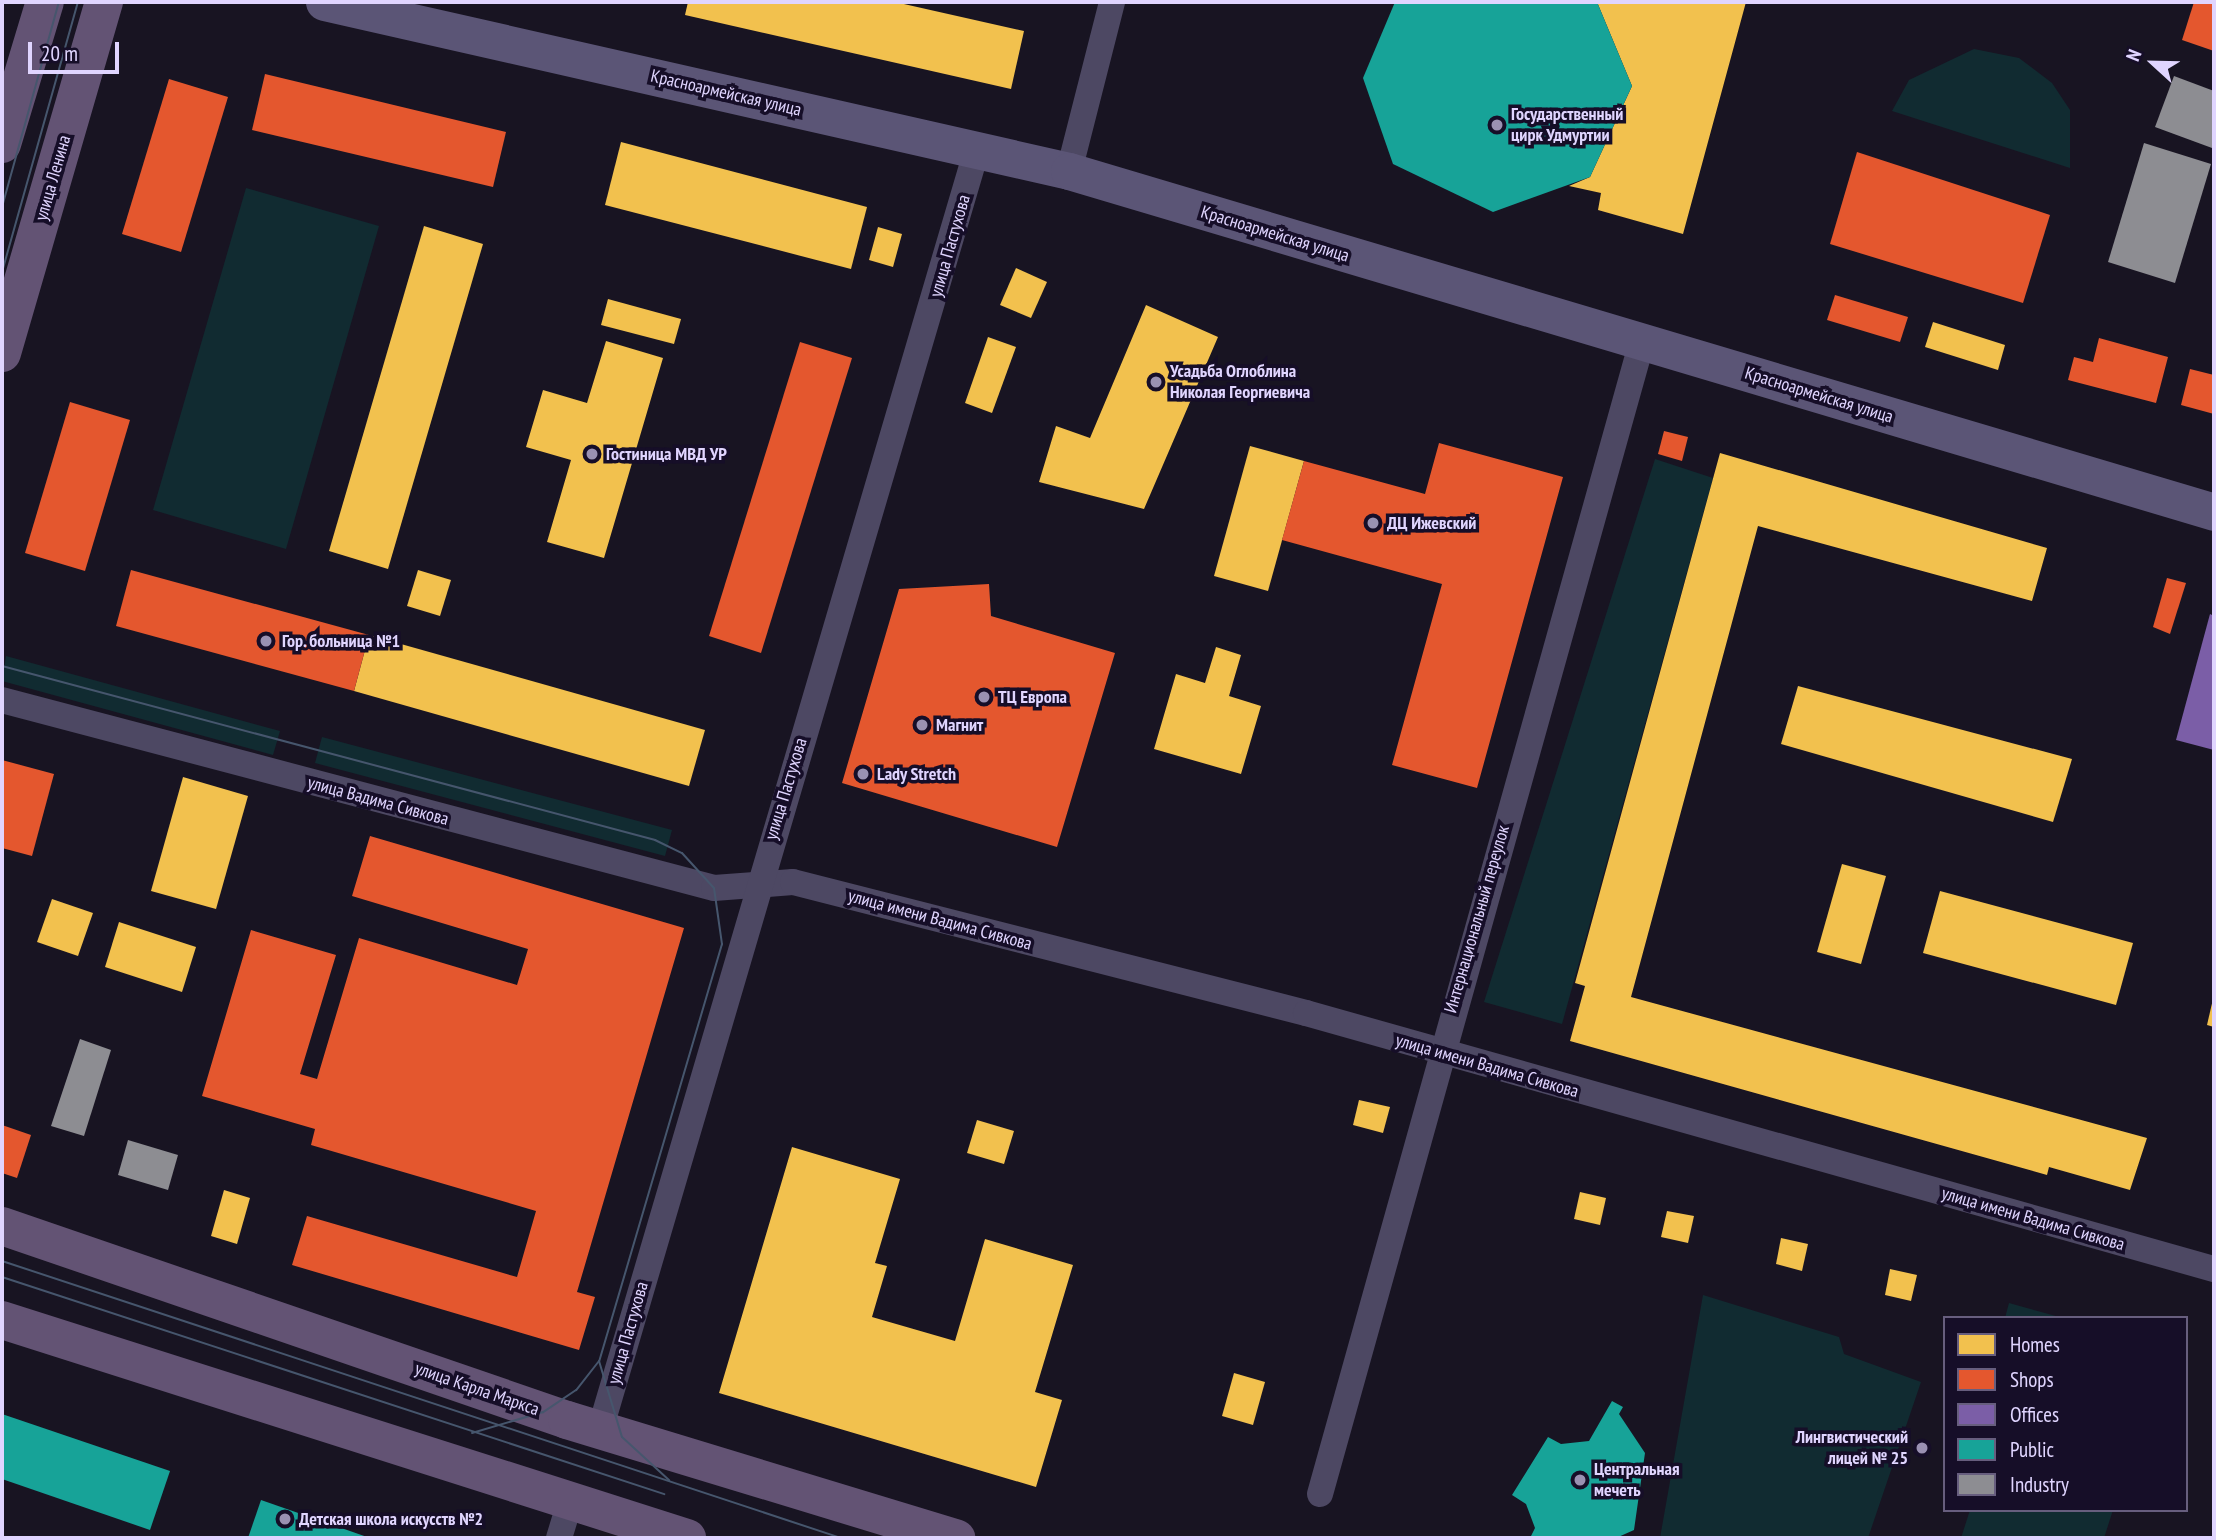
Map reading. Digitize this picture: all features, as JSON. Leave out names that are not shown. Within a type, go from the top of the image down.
[{"type":"main road","points":[[2,144],[45,2]]},
{"type":"main road","name":"улица Ленина","points":[[2,354],[104,2]]},
{"type":"main road","name":"улица Карла Маркса","points":[[2,1226],[600,1430],[956,1538]]},
{"type":"main road","points":[[2,1320],[570,1503],[687,1538]]},
{"type":"street","name":"Красноармейская улица","points":[[324,2],[1069,171],[1641,345],[2214,512]]},
{"type":"street","points":[[1069,171],[1112,2]]},
{"type":"street","name":"улица Пастухова","points":[[600,1430],[757,884],[977,149]]},
{"type":"street","name":"Интернациональный переулок","points":[[1320,1494],[1439,1054],[1641,345]]},
{"type":"street","name":"улица Вадима Сивкова","points":[[2,700],[714,888],[757,884]]},
{"type":"street","name":"улица имени Вадима Сивкова","points":[[757,884],[793,882],[1439,1054],[2214,1269]]},
{"type":"street","points":[[559,1538],[570,1503]]},
{"type":"green space","points":[[1974,49],[2019,58],[2052,83],[2070,110],[2070,168],[1892,111],[1909,80]]},
{"type":"green space","points":[[246,188],[379,226],[286,549],[153,510]]},
{"type":"green space","points":[[1655,459],[1713,478],[1562,1024],[1484,1002]]},
{"type":"green space","points":[[6,656],[280,731],[273,755],[2,681]]},
{"type":"green space","points":[[322,737],[672,830],[665,856],[315,763]]},
{"type":"green space","points":[[1703,1295],[1839,1337],[1844,1354],[1921,1382],[1868,1538],[1660,1538]]},
{"type":"green space","points":[[2009,1303],[2056,1316],[2006,1316]]},
{"type":"green space","points":[[1969,1512],[2112,1512],[2104,1538],[1961,1538]]},
{"type":"building: Homes","points":[[688,2],[895,2],[1024,31],[1011,89],[685,15]]},
{"type":"building: Homes","points":[[1597,2],[1746,2],[1683,234],[1598,210],[1601,193],[1569,186],[1590,177],[1632,86]]},
{"type":"building: Homes","points":[[621,142],[867,207],[851,269],[605,205]]},
{"type":"building: Homes","points":[[424,226],[483,244],[388,569],[329,551]]},
{"type":"building: Homes","points":[[878,227],[902,234],[893,267],[869,260]]},
{"type":"building: Homes","points":[[1016,268],[1047,282],[1031,318],[1000,305]]},
{"type":"building: Homes","points":[[608,299],[681,319],[674,344],[601,325]]},
{"type":"building: Homes","name":"Усадьба Оглоблина Николая Георгиевича","points":[[1146,305],[1218,337],[1144,509],[1039,482],[1056,426],[1090,438]]},
{"type":"building: Homes","points":[[1933,322],[2005,345],[1998,370],[1925,347]]},
{"type":"building: Homes","points":[[988,337],[1016,347],[992,413],[965,403]]},
{"type":"building: Homes","name":"Гостиница МВД УР","points":[[606,341],[663,358],[604,558],[547,542],[571,460],[526,447],[543,390],[587,403]]},
{"type":"building: Homes","points":[[1250,446],[1304,461],[1268,591],[1214,576]]},
{"type":"building: Homes","points":[[1720,453],[2047,548],[2032,601],[1758,526],[1631,997],[2147,1138],[2130,1190],[2049,1167],[2047,1175],[1570,1041],[1585,986],[1575,983]]},
{"type":"building: Homes","points":[[418,570],[451,580],[440,616],[407,606]]},
{"type":"building: Homes","points":[[369,635],[705,730],[689,786],[354,691]]},
{"type":"building: Homes","points":[[1216,647],[1241,655],[1229,696],[1261,706],[1241,774],[1154,749],[1176,674],[1205,683]]},
{"type":"building: Homes","points":[[1798,686],[2072,759],[2053,822],[1781,744]]},
{"type":"building: Homes","points":[[183,777],[248,796],[216,909],[151,891]]},
{"type":"building: Homes","points":[[1842,864],[1886,876],[1861,964],[1817,952]]},
{"type":"building: Homes","points":[[1940,891],[2133,943],[2116,1005],[1923,953]]},
{"type":"building: Homes","points":[[52,899],[93,913],[78,956],[37,942]]},
{"type":"building: Homes","points":[[119,922],[196,947],[182,992],[105,967]]},
{"type":"building: Homes","points":[[2214,999],[2214,1027],[2207,1025]]},
{"type":"building: Homes","points":[[1359,1100],[1390,1107],[1383,1133],[1353,1125]]},
{"type":"building: Homes","points":[[977,1120],[1014,1131],[1004,1164],[967,1153]]},
{"type":"building: Homes","points":[[792,1147],[900,1179],[875,1263],[887,1266],[872,1317],[955,1341],[985,1239],[1073,1265],[1035,1392],[1062,1400],[1036,1487],[719,1393]]},
{"type":"building: Homes","points":[[224,1190],[250,1198],[237,1244],[211,1236]]},
{"type":"building: Homes","points":[[1580,1192],[1606,1198],[1600,1225],[1574,1219]]},
{"type":"building: Homes","points":[[1667,1211],[1694,1216],[1688,1243],[1661,1237]]},
{"type":"building: Homes","points":[[1781,1238],[1808,1244],[1802,1271],[1776,1264]]},
{"type":"building: Homes","points":[[1890,1269],[1917,1275],[1911,1301],[1885,1295]]},
{"type":"building: Homes","points":[[1234,1373],[1265,1382],[1253,1425],[1222,1416]]},
{"type":"building: Shops","points":[[2194,2],[2214,2],[2214,51],[2182,40]]},
{"type":"building: Shops","points":[[265,74],[506,132],[493,187],[252,130]]},
{"type":"building: Shops","points":[[169,79],[228,97],[181,252],[122,234]]},
{"type":"building: Shops","points":[[1857,152],[2050,215],[2023,303],[1830,244]]},
{"type":"building: Shops","points":[[1835,295],[1908,317],[1900,342],[1827,320]]},
{"type":"building: Shops","points":[[2099,338],[2168,357],[2156,403],[2068,380],[2074,357],[2093,362]]},
{"type":"building: Shops","points":[[800,342],[852,358],[761,653],[709,636]]},
{"type":"building: Shops","points":[[2190,369],[2214,375],[2214,414],[2181,405]]},
{"type":"building: Shops","points":[[70,402],[130,420],[85,571],[25,553]]},
{"type":"building: Shops","points":[[1664,431],[1688,437],[1682,461],[1658,454]]},
{"type":"building: Shops","points":[[1439,443],[1563,477],[1477,788],[1392,765],[1442,584],[1282,540],[1304,461],[1425,494]]},
{"type":"building: Shops","points":[[131,570],[369,635],[354,691],[116,626]]},
{"type":"building: Shops","points":[[2167,578],[2186,583],[2170,634],[2153,627]]},
{"type":"building: Shops","name":"ТЦ Европа","points":[[989,584],[991,616],[1115,653],[1057,847],[842,783],[899,589]]},
{"type":"building: Shops","points":[[2,760],[54,774],[32,856],[2,848]]},
{"type":"building: Shops","points":[[370,836],[684,928],[577,1292],[595,1297],[579,1350],[292,1265],[307,1216],[517,1277],[536,1211],[311,1145],[315,1129],[202,1096],[251,930],[336,955],[300,1074],[317,1079],[359,938],[517,985],[528,949],[352,896]]},
{"type":"building: Shops","points":[[2,1125],[31,1135],[17,1178],[2,1173]]},
{"type":"building: Offices","points":[[2210,614],[2214,616],[2214,750],[2176,740]]},
{"type":"building: Public","name":"Государственный цирк Удмуртии","points":[[1395,2],[1597,2],[1632,86],[1590,177],[1493,212],[1393,164],[1363,78]]},
{"type":"building: Public","name":"Центральная мечеть","points":[[1612,1401],[1623,1407],[1619,1414],[1645,1453],[1634,1530],[1616,1538],[1530,1538],[1535,1528],[1526,1504],[1512,1495],[1548,1437],[1561,1444],[1589,1441]]},
{"type":"building: Public","points":[[2,1414],[170,1471],[150,1530],[2,1479]]},
{"type":"building: Public","name":"Детская школа искусств №2","points":[[261,1500],[370,1538],[248,1538]]},
{"type":"building: Industry","points":[[2174,76],[2214,91],[2212,148],[2155,127]]},
{"type":"building: Industry","points":[[2144,143],[2211,164],[2175,283],[2108,262]]},
{"type":"building: Industry","points":[[80,1039],[111,1050],[84,1136],[51,1126]]},
{"type":"building: Industry","points":[[128,1140],[178,1155],[168,1190],[118,1175]]},
{"type":"tram line","points":[[2,207],[59,2]]},
{"type":"tram line","points":[[2,272],[78,2]]},
{"type":"tram line","points":[[2,666],[655,840],[682,853],[714,888],[722,944],[599,1361],[576,1390],[543,1412],[472,1433]]},
{"type":"tram line","points":[[2,1261],[841,1538]]},
{"type":"tram line","points":[[2,1277],[664,1494]]},
{"type":"tram line","points":[[599,1361],[622,1437],[669,1480]]},
{"type":"place","name":"Государственный цирк Удмуртии","points":[[1497,125]]},
{"type":"place","name":"Усадьба Оглоблина Николая Георгиевича","points":[[1156,382]]},
{"type":"place","name":"Гостиница МВД УР","points":[[592,454]]},
{"type":"place","name":"ДЦ Ижевский","points":[[1373,523]]},
{"type":"place","name":"Гор. больница №1","points":[[266,641]]},
{"type":"place","name":"ТЦ Европа","points":[[984,697]]},
{"type":"place","name":"Магнит","points":[[922,725]]},
{"type":"place","name":"Lady Stretch","points":[[863,774]]},
{"type":"place","name":"Лингвистический лицей № 25","points":[[1922,1448]]},
{"type":"place","name":"Центральная мечеть","points":[[1580,1480]]},
{"type":"place","name":"Детская школа искусств №2","points":[[285,1519]]}]
